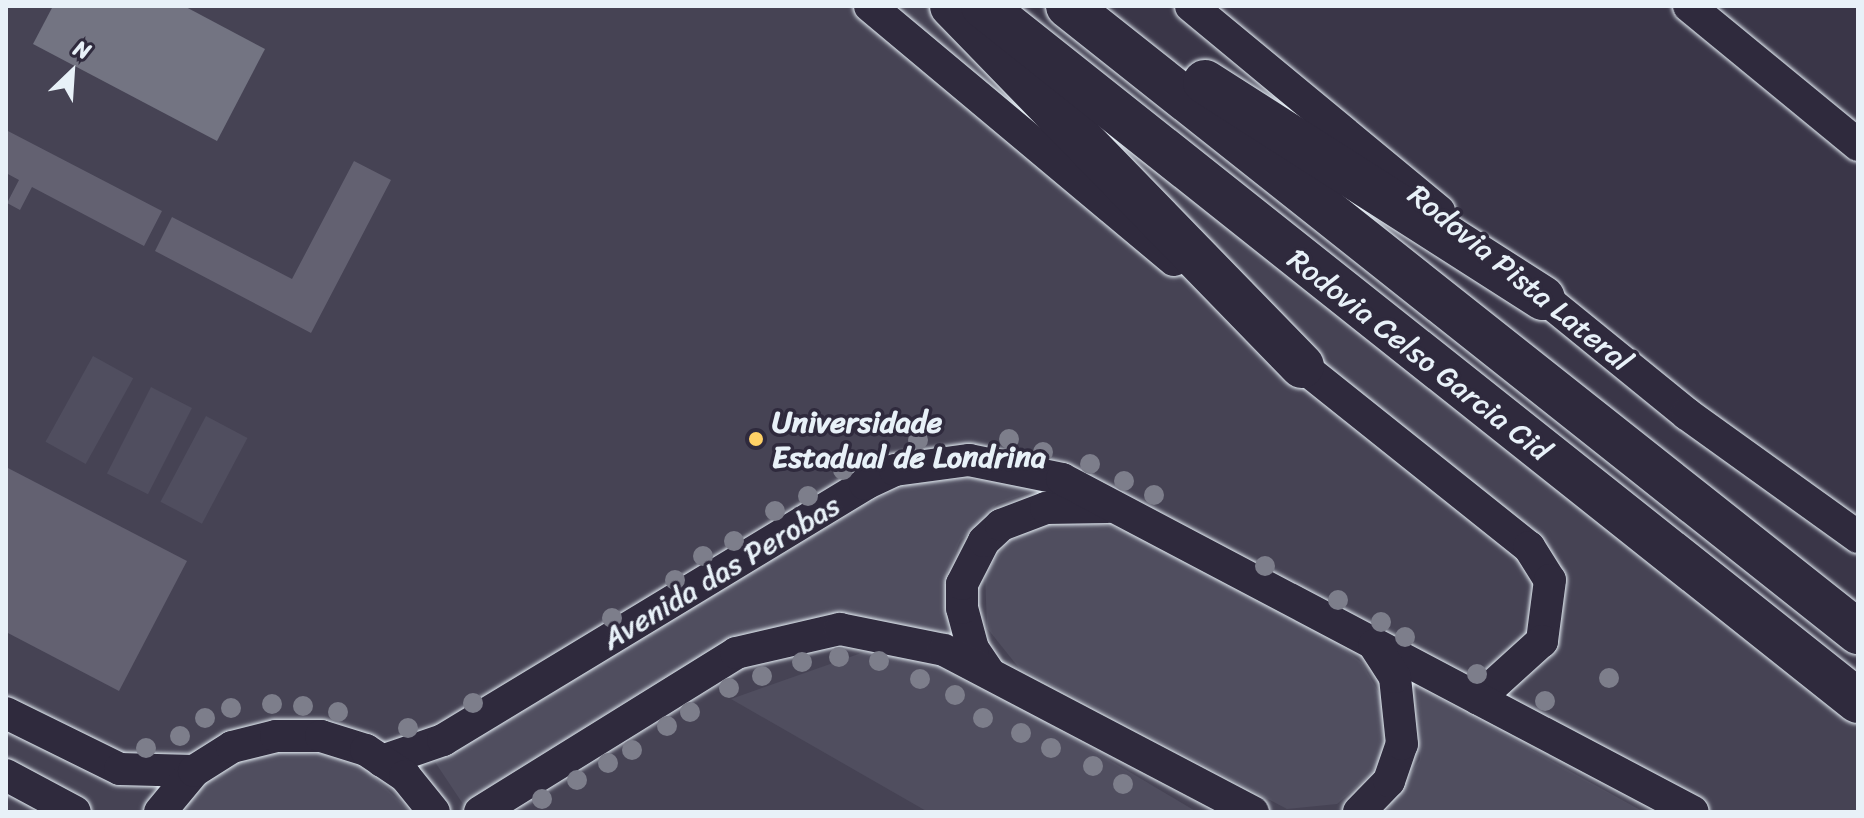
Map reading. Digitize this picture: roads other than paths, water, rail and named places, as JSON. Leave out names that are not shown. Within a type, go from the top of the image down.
[{"type":"highway","points":[[952,6],[1302,366]]},
{"type":"highway","name":"Rodovia Celso Garcia Cid","points":[[983,6],[1858,701]]},
{"type":"highway","name":"Rodovia Celso Garcia Cid","points":[[1068,6],[1858,632]]},
{"type":"highway","points":[[1085,6],[1543,298]]},
{"type":"street","points":[[870,6],[1302,366],[1529,547],[1550,580],[1542,641],[1478,699]]},
{"type":"street","name":"Rodovia Pista Lateral","points":[[1191,6],[1687,414],[1858,537]]},
{"type":"street","points":[[1689,6],[1858,145]]},
{"type":"street","name":"Avenida das Perobas","points":[[382,761],[443,740],[895,470],[1006,462],[1062,479],[1693,812]]},
{"type":"street","points":[[988,671],[973,649],[962,608],[962,584],[984,541],[1001,525],[1046,508],[1122,511]]},
{"type":"street","points":[[480,812],[759,644],[811,631],[871,631],[988,671],[1253,812]]},
{"type":"street","points":[[1359,812],[1389,781],[1402,744],[1395,677],[1374,645]]},
{"type":"street","points":[[6,713],[120,769],[194,771]]},
{"type":"street","points":[[160,812],[194,771],[232,747],[276,736],[321,736],[382,761],[434,812]]},
{"type":"street","points":[[6,775],[75,812]]},
{"type":"water","points":[[53,6],[184,6],[265,49],[217,141],[33,44]]},
{"type":"place","name":"Universidade Estadual de Londrina","points":[[756,439]]}]
